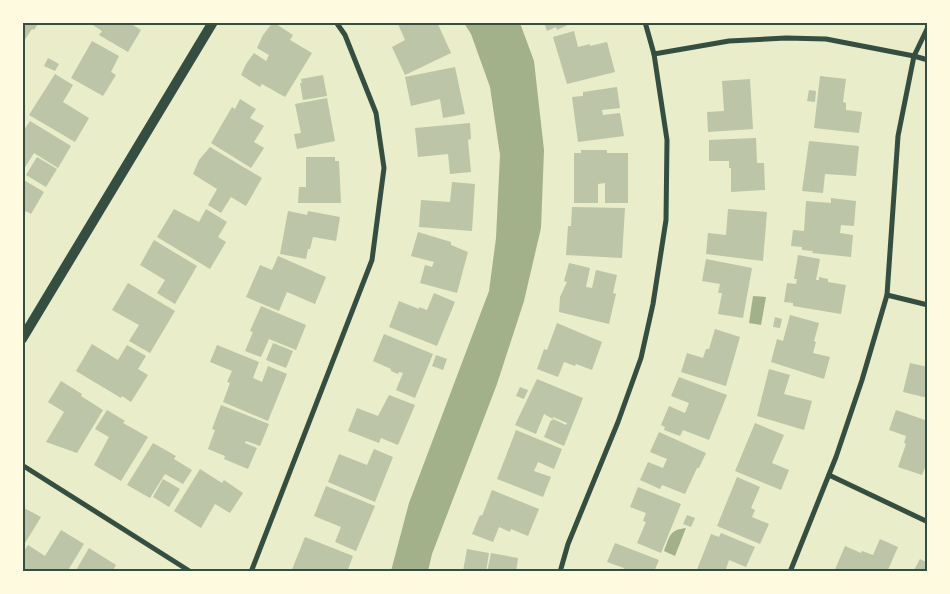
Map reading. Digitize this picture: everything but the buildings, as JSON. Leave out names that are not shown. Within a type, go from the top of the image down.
[{"type":"main road","points":[[22,339],[214,22]]},
{"type":"street","points":[[250,572],[372,260],[384,168],[376,112],[345,35],[336,22]]},
{"type":"street","points":[[560,572],[568,544],[618,422],[641,358],[653,304],[666,220],[667,140],[654,54],[645,22]]},
{"type":"street","points":[[790,572],[829,476],[862,380],[887,295],[898,136],[914,56],[928,27]]},
{"type":"street","points":[[654,54],[729,40],[786,38],[826,39],[928,60]]},
{"type":"street","points":[[887,295],[928,305]]},
{"type":"street","points":[[22,465],[191,572]]},
{"type":"street","points":[[829,476],[928,522]]},
{"type":"shaded area","points":[[464,23],[520,23],[534,61],[544,150],[541,228],[524,301],[497,384],[432,554],[428,571],[391,571],[409,503],[489,291],[496,238],[500,155],[490,87],[471,34]]},
{"type":"shaded area","points":[[753,296],[766,297],[761,325],[749,323]]},
{"type":"shaded area","points":[[686,528],[675,556],[664,551],[673,532]]}]
